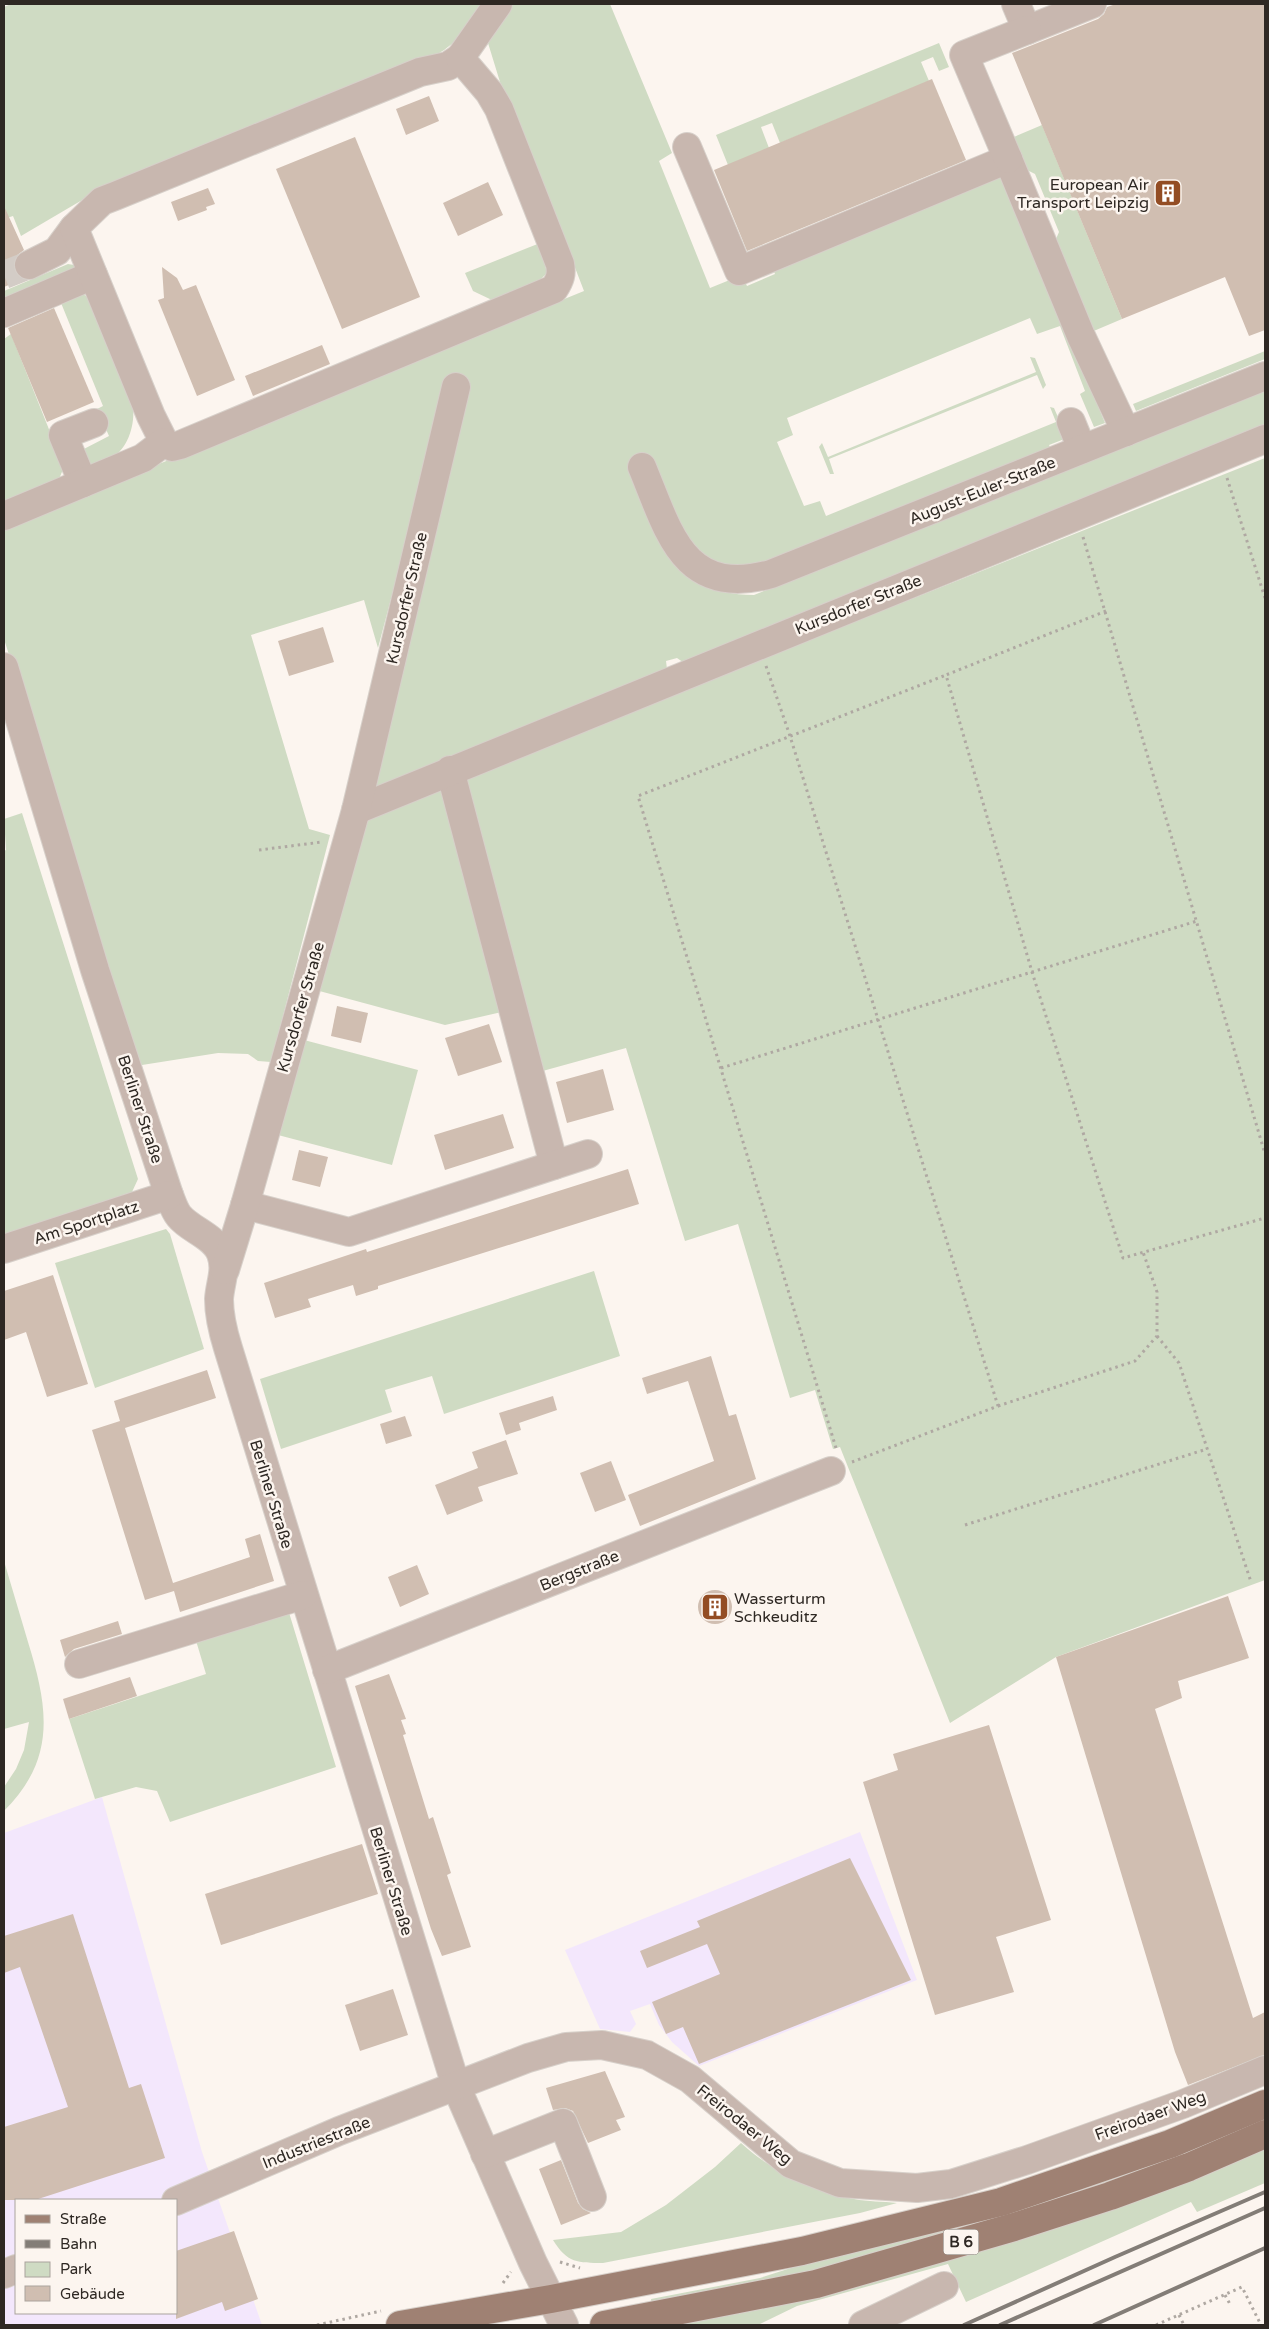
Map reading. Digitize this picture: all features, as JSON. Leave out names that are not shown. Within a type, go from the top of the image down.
[{"type":"main road","name":"B 6","points":[[400,2325],[550,2299],[802,2251],[1001,2202],[1170,2144],[1265,2104]]},
{"type":"main road","name":"B 6","points":[[604,2325],[816,2284],[996,2232],[1110,2196],[1189,2167],[1265,2134]]},
{"type":"street","points":[[26,256],[74,228],[92,209],[108,199],[420,72],[448,66],[460,58],[498,4]]},
{"type":"street","points":[[1016,4],[1027,30]]},
{"type":"street","points":[[1092,4],[964,55],[1081,336],[1126,432]]},
{"type":"street","points":[[74,228],[150,416],[164,442],[172,447],[545,293],[554,289],[559,281],[562,273],[560,264],[499,109],[489,92],[460,58]]},
{"type":"street","points":[[687,147],[739,271],[1008,159]]},
{"type":"street","points":[[4,313],[93,275]]},
{"type":"street","name":"August-Euler-Straße","points":[[642,467],[671,536],[681,554],[697,567],[712,575],[730,580],[749,580],[771,574],[1265,376]]},
{"type":"street","name":"Kursdorfer Straße","points":[[225,1270],[356,810],[456,387]]},
{"type":"street","points":[[1071,422],[1082,449]]},
{"type":"street","points":[[83,483],[63,435],[94,423]]},
{"type":"street","name":"Kursdorfer Straße","points":[[356,810],[450,770],[1265,439]]},
{"type":"street","points":[[4,516],[143,458],[164,442]]},
{"type":"street","name":"Berliner Straße","points":[[4,667],[95,970],[169,1195],[178,1215],[191,1228],[211,1240],[221,1252],[225,1270],[219,1298],[220,1321],[456,2086],[550,2299],[564,2325]]},
{"type":"street","points":[[450,770],[554,1165]]},
{"type":"street","points":[[245,1205],[350,1232],[588,1154]]},
{"type":"street","name":"Am Sportplatz","points":[[4,1249],[169,1195]]},
{"type":"street","name":"Bergstraße","points":[[327,1670],[831,1470]]},
{"type":"street","points":[[79,1664],[304,1596]]},
{"type":"street","name":"Freirodaer Weg","points":[[456,2086],[528,2058],[566,2047],[602,2045],[647,2055],[690,2079],[791,2164],[840,2183],[917,2188],[951,2184],[1026,2160],[1184,2104],[1265,2070]]},
{"type":"street","name":"Industriestraße","points":[[178,2200],[339,2131],[456,2086]]},
{"type":"street","points":[[485,2154],[563,2123],[592,2197]]},
{"type":"street","points":[[863,2325],[944,2286]]},
{"type":"path","points":[[1220,456],[1265,598]]},
{"type":"path","points":[[1076,515],[1106,611],[1265,1154]]},
{"type":"path","points":[[831,1470],[838,1452],[638,796],[1106,611]]},
{"type":"path","points":[[759,644],[790,736],[998,1406]]},
{"type":"path","points":[[946,675],[1032,972],[1123,1258],[1265,1218]]},
{"type":"path","points":[[259,850],[348,839]]},
{"type":"path","points":[[720,1068],[1197,921]]},
{"type":"path","points":[[831,1470],[998,1406],[1135,1361],[1156,1336],[1157,1292],[1143,1252]]},
{"type":"path","points":[[1156,1336],[1179,1363],[1251,1582]]},
{"type":"path","points":[[965,1525],[1207,1449]]},
{"type":"path","points":[[1156,2325],[1242,2287],[1261,2325]]},
{"type":"path","points":[[1225,2295],[1231,2306]]},
{"type":"path","points":[[1179,2315],[1184,2325]]},
{"type":"shaded area","points":[[102,1797],[202,2152],[262,2325],[4,2325],[4,1833]]},
{"type":"shaded area","points":[[860,1832],[917,1980],[699,2066],[672,2042],[659,2025],[650,2004],[630,2011],[636,2024],[630,2032],[600,2029],[565,1950]]},
{"type":"green space","points":[[11,4],[485,4],[457,39],[436,55],[106,186],[21,236],[13,216],[4,219],[4,7]]},
{"type":"green space","points":[[513,4],[610,4],[672,153],[659,161],[710,288],[742,275],[747,286],[775,274],[771,264],[989,174],[1006,179],[1105,423],[1094,427],[1080,394],[1085,391],[1060,326],[1037,334],[1030,318],[787,418],[793,435],[777,442],[804,506],[820,501],[826,516],[1056,422],[1050,407],[1054,408],[1067,438],[1049,445],[1051,449],[769,563],[724,568],[658,540],[676,564],[686,574],[698,581],[724,592],[754,595],[1265,391],[1265,430],[687,665],[677,658],[666,661],[668,677],[378,787],[365,784],[447,386],[378,648],[364,600],[251,635],[309,829],[330,835],[271,1062],[258,1061],[248,1054],[218,1053],[142,1065],[136,1055],[4,639],[4,527],[584,291],[514,109],[500,82],[488,43]]},
{"type":"green space","points":[[939,43],[949,67],[939,71],[933,57],[921,62],[929,81],[780,143],[772,123],[761,127],[769,148],[728,165],[716,135]]},
{"type":"green space","points":[[1042,125],[1122,319],[1089,333],[1053,246],[1059,232],[1035,174],[1021,167],[1009,139]]},
{"type":"green space","points":[[540,243],[547,273],[540,280],[494,301],[473,291],[465,273]]},
{"type":"green space","points":[[68,264],[74,265],[75,270],[4,301],[4,291]]},
{"type":"green space","points":[[79,291],[90,299],[133,407],[130,434],[119,453],[107,460],[87,467],[80,451],[109,436],[97,409],[103,406],[59,298]]},
{"type":"green space","points":[[11,334],[64,467],[59,479],[4,504],[4,339]]},
{"type":"green space","points":[[1265,351],[1265,359],[1136,411],[1133,404]]},
{"type":"green space","points":[[1030,357],[1035,358],[1046,385],[1043,389],[1037,375],[829,459],[834,474],[830,474],[819,447],[822,443],[828,457],[1036,372]]},
{"type":"green space","points":[[1265,458],[1265,1580],[1056,1657],[950,1723],[840,1447],[833,1449],[815,1390],[790,1398],[738,1224],[685,1241],[626,1048],[539,1072],[462,778]]},
{"type":"green space","points":[[438,787],[446,791],[506,1011],[445,1025],[312,989],[358,823]]},
{"type":"green space","points":[[22,813],[138,1179],[132,1192],[4,1235],[4,851],[6,850],[4,819]]},
{"type":"green space","points":[[304,1040],[418,1070],[392,1165],[278,1135]]},
{"type":"green space","points":[[166,1229],[170,1234],[204,1349],[95,1388],[55,1263]]},
{"type":"green space","points":[[594,1271],[620,1356],[444,1414],[432,1376],[385,1390],[392,1412],[281,1449],[260,1379]]},
{"type":"green space","points":[[4,1561],[35,1666],[43,1710],[43,1731],[40,1751],[33,1771],[21,1791],[4,1811],[4,1787],[16,1769],[24,1750],[29,1722],[4,1729]]},
{"type":"green space","points":[[287,1606],[336,1767],[170,1822],[157,1791],[136,1787],[95,1799],[69,1719],[206,1674],[194,1634]]},
{"type":"green space","points":[[1265,2116],[1265,2123],[1188,2155],[1002,2219],[787,2278],[652,2306],[651,2299],[760,2278]]},
{"type":"green space","points":[[741,2143],[779,2171],[824,2191],[865,2201],[897,2203],[860,2213],[603,2263],[587,2263],[574,2260],[563,2253],[553,2240],[621,2232],[666,2205],[715,2167]]},
{"type":"green space","points":[[1265,2147],[1265,2183],[1197,2212],[1191,2202],[966,2302],[948,2264],[797,2306],[758,2325],[660,2325]]},
{"type":"building","name":"European Air Transport Leipzig","points":[[1116,4],[1265,4],[1265,330],[1249,336],[1225,277],[1122,319],[1012,53],[1098,19],[1104,14],[1107,7]]},
{"type":"building","points":[[932,79],[966,160],[747,251],[714,170]]},
{"type":"building","points":[[429,96],[439,121],[406,135],[396,109]]},
{"type":"building","points":[[355,137],[420,297],[342,329],[276,169]]},
{"type":"building","points":[[488,182],[503,215],[458,236],[443,203]]},
{"type":"building","points":[[208,188],[215,204],[206,207],[207,210],[178,221],[171,202]]},
{"type":"building","points":[[4,206],[24,250],[16,256],[13,265],[15,272],[23,279],[4,287]]},
{"type":"building","points":[[162,267],[177,278],[183,290],[196,285],[235,380],[197,396],[158,300],[164,298]]},
{"type":"building","points":[[54,308],[94,402],[47,422],[8,328]]},
{"type":"building","points":[[322,345],[330,364],[253,396],[245,376]]},
{"type":"building","points":[[323,627],[334,662],[289,676],[278,641]]},
{"type":"building","points":[[337,1006],[368,1013],[361,1043],[331,1036]]},
{"type":"building","points":[[489,1024],[502,1062],[458,1076],[445,1038]]},
{"type":"building","points":[[603,1069],[614,1110],[567,1123],[556,1082]]},
{"type":"building","points":[[503,1114],[514,1148],[445,1170],[434,1135]]},
{"type":"building","points":[[299,1150],[328,1157],[320,1187],[292,1180]]},
{"type":"building","points":[[628,1169],[639,1204],[378,1286],[378,1289],[356,1296],[353,1285],[308,1299],[311,1307],[275,1318],[264,1283],[366,1249],[367,1252]]},
{"type":"building","points":[[53,1275],[88,1384],[47,1397],[26,1332],[4,1340],[4,1291]]},
{"type":"building","points":[[711,1356],[729,1416],[736,1414],[756,1479],[640,1526],[628,1495],[714,1461],[688,1381],[647,1394],[642,1378]]},
{"type":"building","points":[[207,1370],[216,1398],[125,1428],[173,1583],[250,1557],[245,1539],[260,1534],[274,1581],[180,1612],[174,1591],[145,1600],[92,1430],[120,1421],[114,1401]]},
{"type":"building","points":[[553,1396],[557,1410],[519,1423],[521,1430],[506,1435],[499,1413]]},
{"type":"building","points":[[405,1416],[412,1436],[386,1444],[380,1424]]},
{"type":"building","points":[[506,1440],[518,1474],[478,1487],[483,1501],[447,1515],[435,1485],[478,1468],[472,1452]]},
{"type":"building","points":[[611,1461],[626,1500],[595,1512],[580,1473]]},
{"type":"building","points":[[417,1565],[429,1594],[400,1607],[388,1577]]},
{"type":"building","name":"Wasserturm Schkeuditz","points":[[715,1590],[727,1595],[732,1607],[727,1619],[715,1624],[703,1619],[698,1607],[703,1595]]},
{"type":"building","points":[[1228,1596],[1249,1658],[1178,1681],[1182,1698],[1155,1709],[1253,2018],[1265,2012],[1265,2055],[1188,2085],[1175,2052],[1056,1657]]},
{"type":"building","points":[[118,1621],[122,1634],[74,1649],[65,1657],[60,1640]]},
{"type":"building","points":[[389,1674],[406,1719],[401,1720],[406,1734],[403,1735],[429,1819],[433,1817],[451,1873],[447,1875],[471,1947],[442,1956],[431,1929],[355,1686]]},
{"type":"building","points":[[130,1677],[137,1696],[69,1719],[63,1699]]},
{"type":"building","points":[[989,1725],[1051,1920],[996,1937],[1014,1992],[935,2015],[863,1782],[898,1770],[893,1754]]},
{"type":"building","points":[[362,1844],[378,1894],[221,1945],[205,1894]]},
{"type":"building","points":[[850,1858],[911,1980],[699,2064],[683,2027],[666,2034],[652,2002],[720,1974],[707,1944],[647,1968],[640,1951],[700,1927],[697,1921]]},
{"type":"building","points":[[73,1914],[129,2088],[141,2084],[165,2158],[38,2199],[4,2200],[4,2127],[68,2107],[20,1967],[4,1973],[4,1936]]},
{"type":"building","points":[[393,1989],[408,2035],[360,2051],[345,2005]]},
{"type":"building","points":[[605,2071],[625,2117],[616,2120],[621,2130],[588,2143],[573,2111],[565,2108],[553,2110],[546,2088]]},
{"type":"building","points":[[561,2160],[578,2203],[583,2209],[591,2213],[561,2225],[539,2169]]},
{"type":"building","points":[[234,2231],[258,2299],[225,2311],[222,2302],[176,2319],[176,2314],[178,2314],[178,2250]]},
{"type":"tunnel","points":[[4,275],[29,265]]},
{"type":"railway","points":[[964,2325],[1265,2192]]},
{"type":"railway","points":[[1000,2325],[1265,2208]]},
{"type":"railway","points":[[1094,2325],[1265,2248]]},
{"type":"place","name":"European Air Transport Leipzig","points":[[1168,193]]},
{"type":"place","name":"Wasserturm Schkeuditz","points":[[715,1607]]}]
